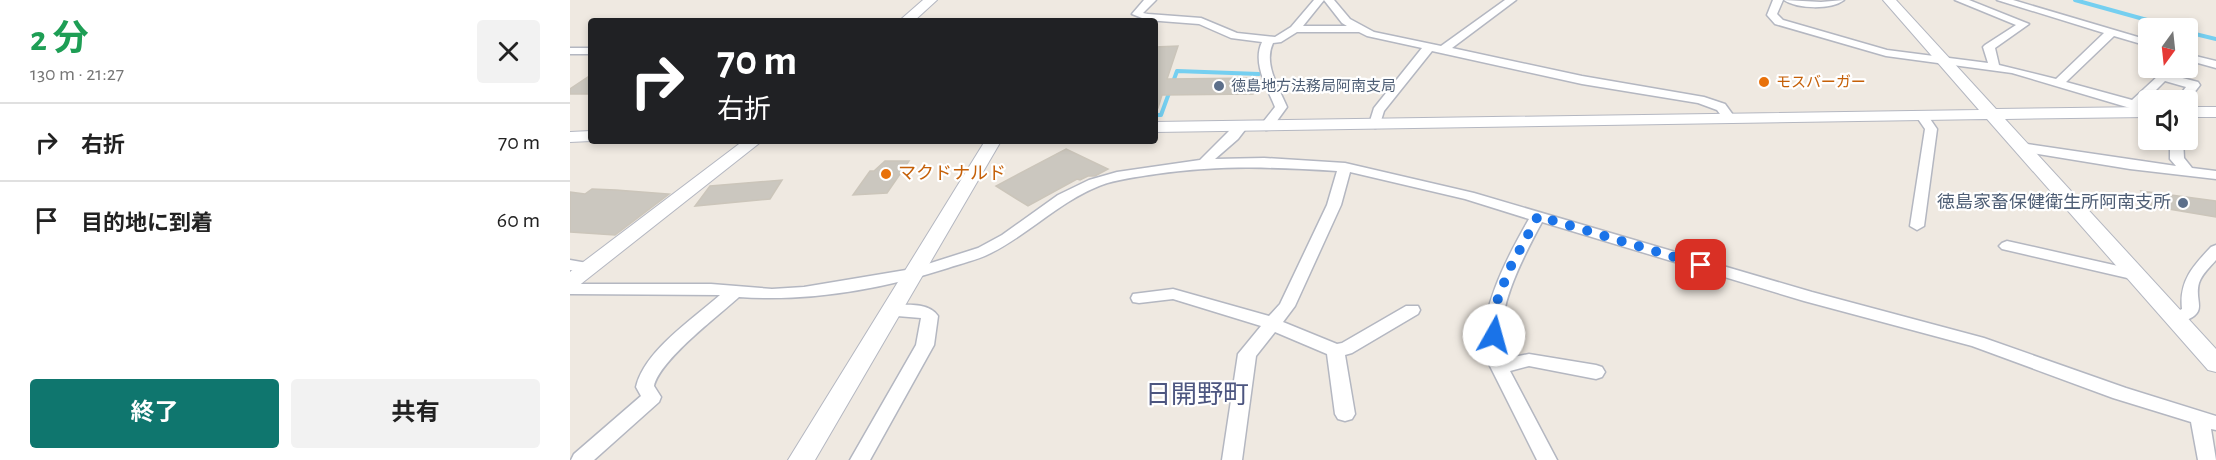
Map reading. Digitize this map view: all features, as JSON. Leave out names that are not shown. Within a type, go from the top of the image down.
[{"type":"street","points":[[910,18],[931,0]]},
{"type":"street","points":[[1151,0],[1143,5],[1137,14],[1147,17],[1202,21],[1226,33],[1268,41],[1277,40],[1295,29],[1319,0]]},
{"type":"street","points":[[1329,0],[1346,21],[1359,29]]},
{"type":"street","points":[[1441,51],[1511,0]]},
{"type":"street","points":[[1778,0],[1772,15],[1779,22],[1886,52],[1994,66],[2058,83],[2138,109]]},
{"type":"street","points":[[1789,0],[1821,5],[1839,0]]},
{"type":"street","points":[[1889,0],[2216,364]]},
{"type":"street","points":[[1960,0],[2024,24],[1989,46],[1994,66]]},
{"type":"street","points":[[2002,0],[2138,40]]},
{"type":"street","points":[[1295,29],[1359,29],[1441,51],[1582,80],[1700,100],[1721,107],[1730,119]]},
{"type":"street","points":[[2058,83],[2111,33]]},
{"type":"street","points":[[1266,126],[1281,107],[1264,63],[1264,47],[1268,41]]},
{"type":"street","points":[[1375,124],[1378,111],[1428,48]]},
{"type":"street","points":[[570,51],[588,51]]},
{"type":"street","points":[[2198,60],[2216,65]]},
{"type":"street","points":[[2155,90],[2163,77],[2194,85],[2190,90]]},
{"type":"street","points":[[1158,127],[1922,116],[2138,110]]},
{"type":"street","points":[[2198,110],[2216,111]]},
{"type":"street","points":[[1917,226],[1930,129],[1922,116]]},
{"type":"street","points":[[1204,163],[1209,156],[1236,135],[1242,126]]},
{"type":"street","points":[[570,136],[588,136]]},
{"type":"street","points":[[570,282],[579,267],[750,144]]},
{"type":"street","points":[[801,460],[991,144]]},
{"type":"street","points":[[2020,147],[2130,165],[2216,175]]},
{"type":"street","points":[[2177,150],[2177,159],[2187,171]]},
{"type":"street","points":[[570,289],[736,290],[772,294],[804,292],[890,279],[983,251],[1007,238],[1063,198],[1094,183],[1117,176],[1204,163],[1264,162],[1345,167],[1469,196],[1810,297],[1869,311],[1994,347],[2208,422],[2208,460]]},
{"type":"street","points":[[1232,460],[1247,354],[1290,299],[1334,205],[1345,167]]},
{"type":"street","points":[[1538,216],[1511,266],[1498,297],[1492,349],[1493,357],[1547,460]]},
{"type":"street","points":[[2007,246],[2136,275]]},
{"type":"street","points":[[2175,319],[2191,312],[2187,291],[2195,273],[2216,250]]},
{"type":"street","points":[[581,460],[652,397],[645,387],[648,374],[665,354],[736,290]]},
{"type":"street","points":[[1139,298],[1173,294],[1271,323],[1335,350],[1346,349],[1412,310]]},
{"type":"street","points":[[860,460],[909,377],[925,345],[930,316],[924,312],[911,310],[891,311]]},
{"type":"street","points":[[1335,350],[1345,414]]},
{"type":"street","points":[[1499,367],[1529,360],[1596,372]]},
{"type":"building","points":[[1178,46],[1167,79],[1256,78],[1253,94],[1162,95],[1158,108],[1158,47]]},
{"type":"building","points":[[588,77],[588,94],[570,94],[570,89]]},
{"type":"building","points":[[1066,149],[1108,169],[1095,176],[1077,179],[1028,206],[996,186]]},
{"type":"building","points":[[885,161],[909,161],[887,193],[853,195],[870,171],[874,171]]},
{"type":"building","points":[[782,180],[770,199],[695,206],[710,186]]},
{"type":"building","points":[[592,189],[669,194],[615,235],[570,232],[570,192],[585,194]]},
{"type":"building","name":"徳島家畜保健衛生所阿南支所","points":[[2141,191],[2216,201],[2216,217],[2151,206]]},
{"type":"waterway","points":[[2075,0],[2140,18]]},
{"type":"waterway","points":[[2198,35],[2216,39]]},
{"type":"waterway","points":[[1158,115],[1161,115],[1177,71],[1259,74]]},
{"type":"place","name":"モスバーガー","points":[[1764,82]]},
{"type":"place","name":"徳島地方法務局阿南支局","points":[[1219,86]]},
{"type":"place","name":"マクドナルド","points":[[886,174]]},
{"type":"place","name":"徳島家畜保健衛生所阿南支所","points":[[2183,203]]},
{"type":"district","name":"日開野町","points":[[1197,395]]},
{"type":"route","points":[[1494,335],[1498,297],[1511,266],[1538,216],[1701,265]]}]
